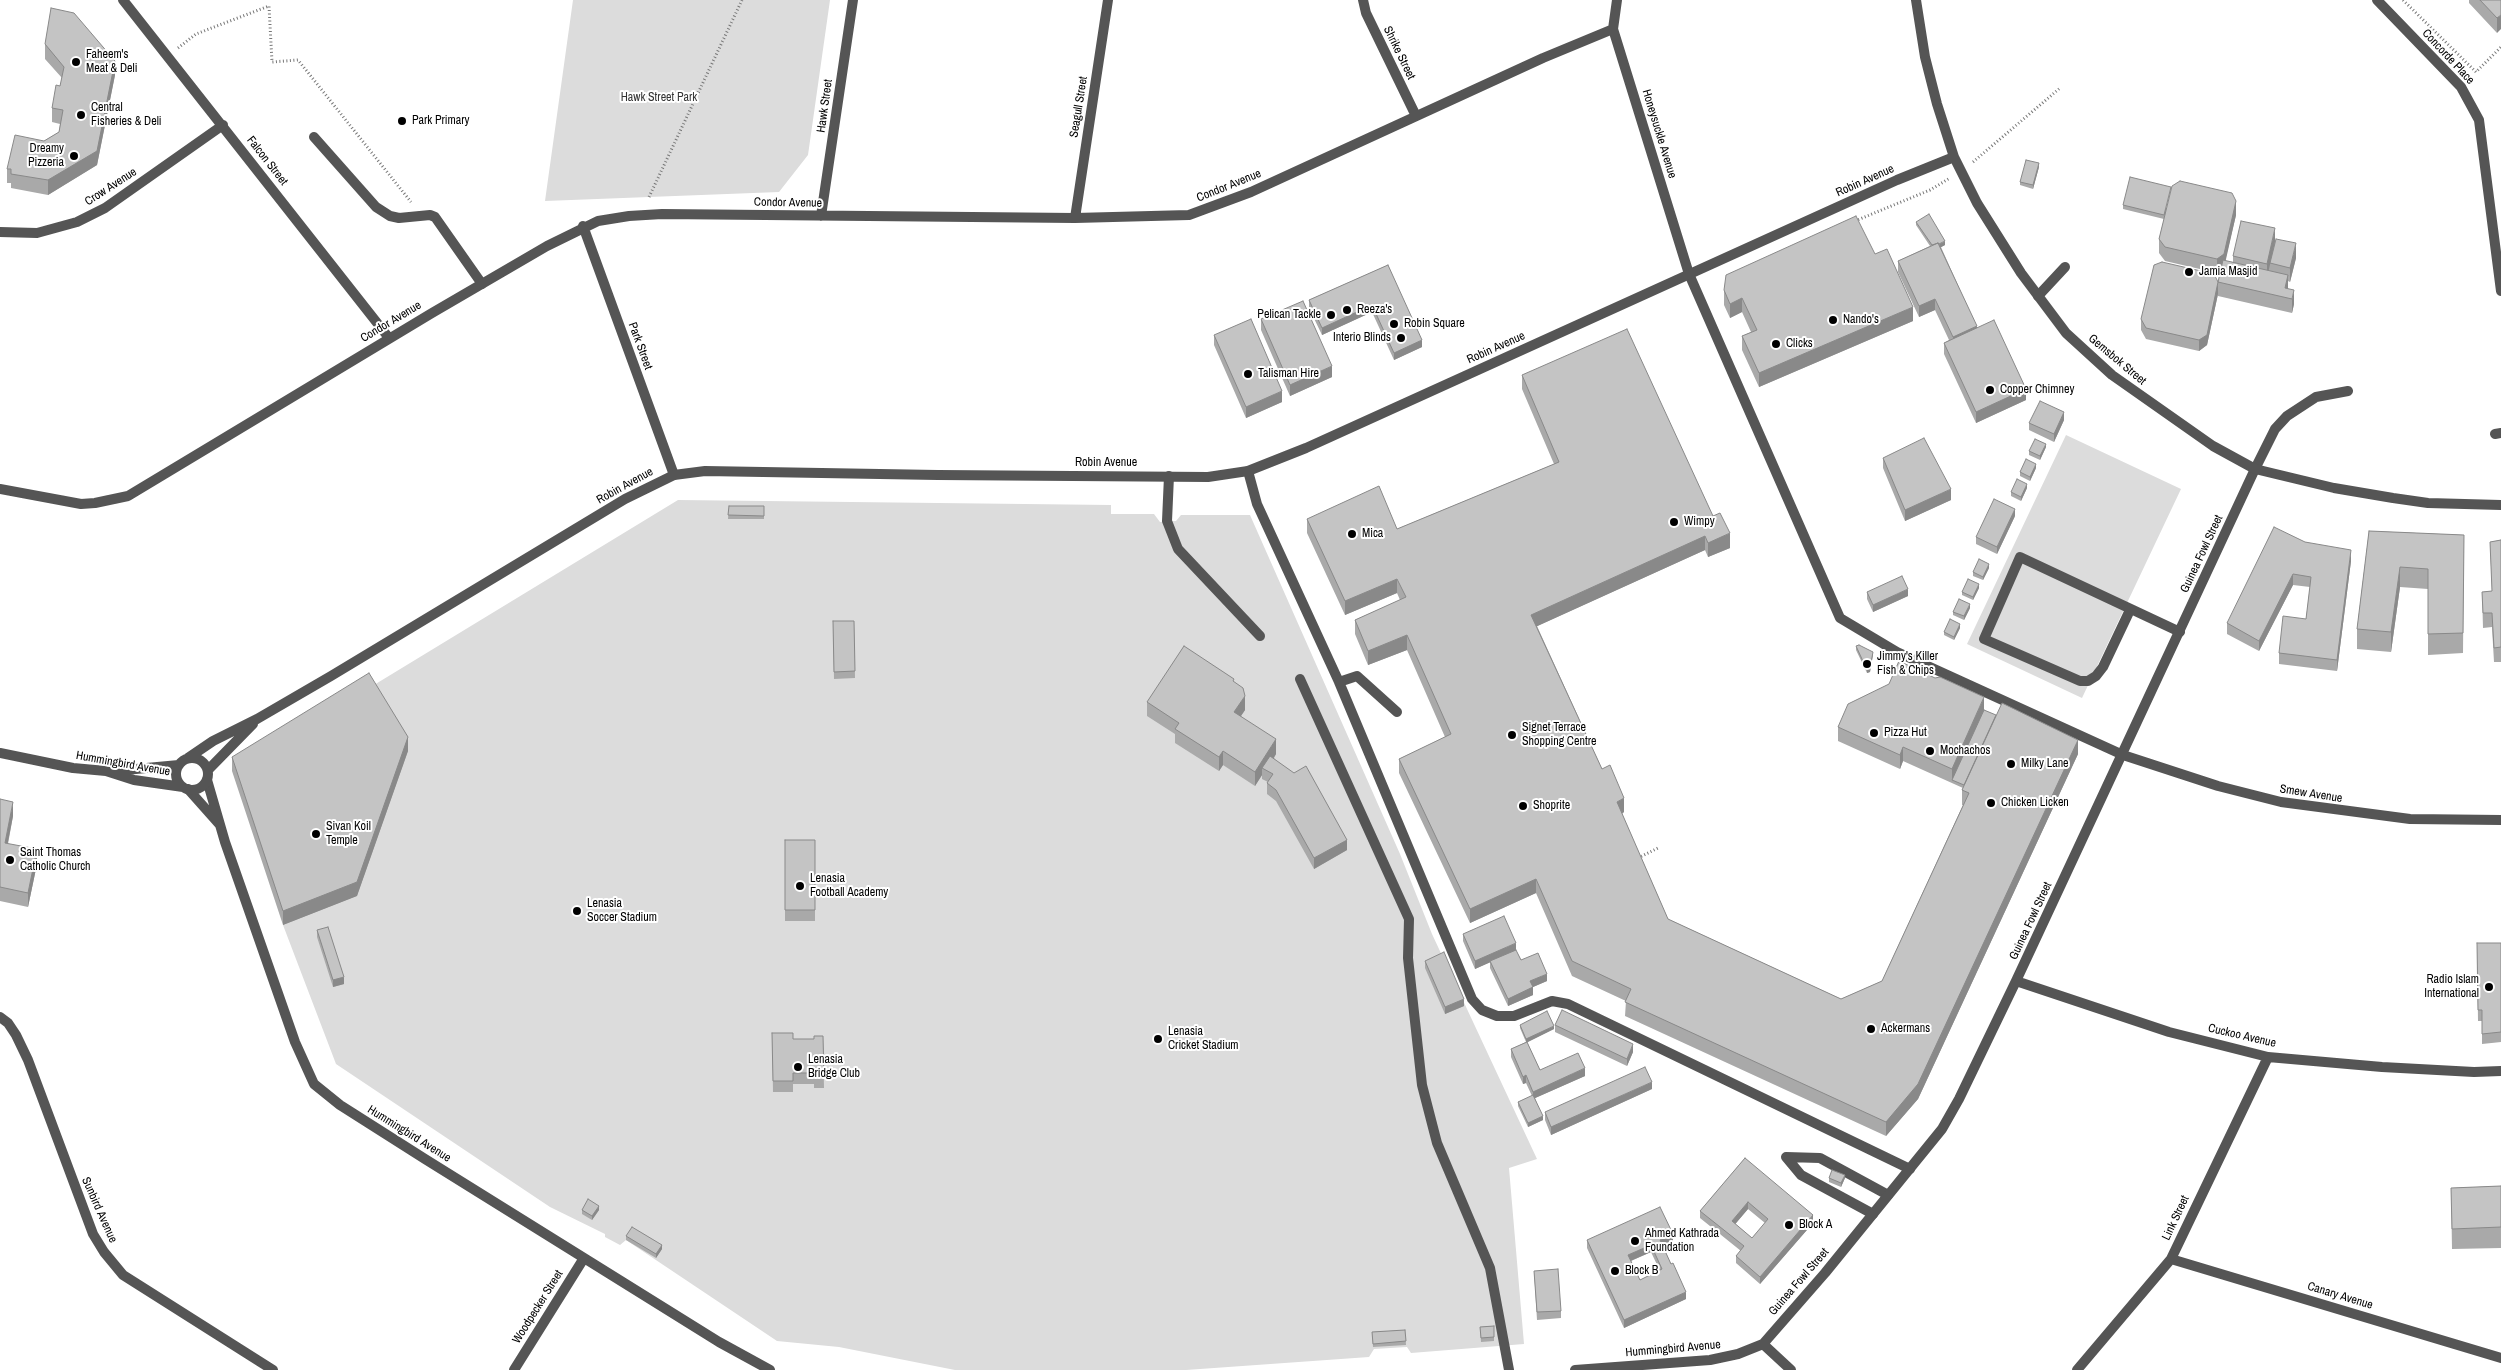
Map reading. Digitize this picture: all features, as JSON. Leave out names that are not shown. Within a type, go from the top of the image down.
[{"type":"street","name":"Falcon Street","points":[[123,0],[389,338]]},
{"type":"street","name":"Hawk Street","points":[[821,216],[853,0]]},
{"type":"street","name":"Seagull Street","points":[[1075,218],[1108,0]]},
{"type":"street","name":"Shrike Street","points":[[1363,0],[1366,13],[1416,116]]},
{"type":"street","name":"Honeysuckle Avenue","points":[[1617,0],[1613,30],[1689,274],[1840,618],[1897,652],[2123,755]]},
{"type":"street","name":"Gemsbok Street","points":[[1916,0],[1925,56],[1954,157],[1961,172],[2001,242],[2038,296],[2066,333],[2112,375],[2206,442],[2255,468],[2334,488],[2393,498],[2428,503],[2501,505]]},
{"type":"street","name":"Concorde Place","points":[[2377,0],[2461,87],[2479,120],[2501,291]]},
{"type":"street","name":"Condor Avenue","points":[[0,489],[81,504],[128,496],[389,338],[583,226],[612,218],[662,214],[1075,218],[1189,216],[1251,192],[1543,58],[1613,30]]},
{"type":"street","name":"Crow Avenue","points":[[0,232],[37,233],[77,222],[105,208],[223,125]]},
{"type":"street","points":[[314,136],[376,207],[390,216],[399,218],[430,215],[435,217],[482,284]]},
{"type":"street","name":"Robin Avenue","points":[[188,758],[230,731],[257,720],[625,499],[674,475],[705,471],[1224,476],[1248,471],[1315,444],[1689,274],[1954,157]]},
{"type":"street","name":"Park Street","points":[[583,226],[674,475]]},
{"type":"street","points":[[2038,296],[2065,267]]},
{"type":"street","name":"Guinea Fowl Street","points":[[1763,1344],[1910,1169],[1942,1128],[1959,1099],[2123,755],[2255,468],[2276,429],[2286,416],[2316,397],[2348,391]]},
{"type":"street","points":[[1248,471],[1256,504],[1339,682],[1472,998],[1482,1010],[1497,1016],[1514,1016],[1552,1001],[1568,1004],[1910,1169]]},
{"type":"street","points":[[1169,476],[1167,521],[1178,549],[1260,636]]},
{"type":"street","points":[[2130,610],[2103,667],[2096,676],[2088,681],[2080,681],[1984,639],[2020,557],[2180,632]]},
{"type":"street","points":[[1339,682],[1357,676],[1397,712]]},
{"type":"street","points":[[1300,680],[1409,919],[1408,958],[1422,1085],[1437,1143],[1490,1268],[1509,1370]]},
{"type":"street","name":"Robin Avenue","points":[[207,775],[257,720]]},
{"type":"street","name":"Hummingbird Avenue","points":[[0,753],[73,768],[106,771],[134,780],[185,788],[222,828],[295,1042],[314,1084],[348,1110],[719,1342],[770,1370]]},
{"type":"street","name":"Smew Avenue","points":[[2123,755],[2218,786],[2281,802],[2345,812],[2410,819],[2501,820]]},
{"type":"street","points":[[207,775],[201,787],[185,788],[176,774],[179,766],[188,758],[198,759],[207,775],[222,828]]},
{"type":"street","points":[[106,771],[179,766]]},
{"type":"street","name":"Cuckoo Avenue","points":[[2016,981],[2169,1032],[2268,1057],[2382,1067],[2474,1072],[2501,1071]]},
{"type":"street","name":"Sunbird Avenue","points":[[0,1017],[8,1023],[16,1035],[28,1060],[93,1234],[104,1252],[123,1275],[273,1370]]},
{"type":"street","name":"Link Street","points":[[2077,1370],[2171,1259],[2268,1057]]},
{"type":"street","points":[[1873,1214],[1801,1175],[1786,1157],[1820,1158],[1888,1195]]},
{"type":"street","name":"Woodpecker Street","points":[[514,1370],[584,1258]]},
{"type":"street","name":"Canary Avenue","points":[[2171,1259],[2501,1358]]},
{"type":"street","points":[[1763,1344],[1791,1370]]},
{"type":"street","name":"Hummingbird Avenue","points":[[1575,1370],[1710,1360],[1738,1354],[1763,1344]]},
{"type":"path","points":[[649,197],[742,0]]},
{"type":"path","points":[[2403,0],[2476,72],[2501,48]]},
{"type":"path","points":[[167,56],[196,34],[269,6],[272,62],[298,60],[414,205]]},
{"type":"path","points":[[1853,222],[1930,190],[1961,172],[2060,88]]},
{"type":"path","points":[[1633,860],[1658,848]]},
{"type":"green space","name":"Hawk Street Park","points":[[573,0],[830,0],[808,155],[779,192],[545,201]]},
{"type":"green space","points":[[2066,435],[2181,489],[2082,698],[1967,644]]},
{"type":"green space","name":"Lenasia Cricket Stadium","points":[[678,500],[1111,505],[1111,514],[1154,514],[1160,522],[1176,521],[1181,515],[1250,515],[1400,854],[1432,934],[1537,1159],[1509,1168],[1524,1344],[1411,1353],[1407,1347],[1374,1349],[1369,1357],[1186,1370],[955,1370],[839,1347],[777,1341],[626,1240],[620,1245],[605,1237],[605,1234],[550,1207],[336,1064],[283,925],[357,896],[408,751],[369,688]]},
{"type":"building","points":[[2480,0],[2501,0],[2501,15],[2497,18]]},
{"type":"building","points":[[51,8],[74,13],[115,61],[97,151],[48,180],[11,174],[11,169],[7,169],[15,135],[44,141],[59,132],[63,110],[52,108],[56,85],[60,86],[64,67],[45,44]]},
{"type":"building","points":[[2026,160],[2039,163],[2033,185],[2020,182]]},
{"type":"building","points":[[2130,177],[2171,187],[2164,215],[2123,205]]},
{"type":"building","points":[[2180,181],[2232,193],[2236,201],[2224,254],[2217,259],[2165,247],[2159,239],[2172,186]]},
{"type":"building","points":[[1929,214],[1945,241],[1939,244],[1932,245],[1916,222]]},
{"type":"building","points":[[1856,216],[1875,254],[1887,249],[1913,307],[1759,373],[1742,336],[1757,330],[1742,298],[1730,304],[1724,290],[1726,275]]},
{"type":"building","points":[[2241,221],[2275,228],[2267,264],[2233,256]]},
{"type":"building","points":[[2276,239],[2296,243],[2290,268],[2270,263]]},
{"type":"building","points":[[1938,243],[1977,326],[1953,337],[1935,299],[1919,306],[1898,261]]},
{"type":"building","points":[[2223,260],[2288,275],[2285,288],[2294,290],[2292,299],[2218,282]]},
{"type":"building","points":[[2162,262],[2214,274],[2218,282],[2207,335],[2199,340],[2146,328],[2141,319],[2154,265]]},
{"type":"building","name":"Robin Square","points":[[1388,265],[1422,340],[1394,353],[1372,305],[1322,328],[1309,300]]},
{"type":"building","points":[[1303,301],[1332,366],[1290,385],[1261,319]]},
{"type":"building","name":"Talisman Hire","points":[[1251,319],[1282,391],[1246,407],[1214,335]]},
{"type":"building","points":[[1994,320],[2026,389],[1976,412],[1944,343]]},
{"type":"building","name":"Signet Terrace Shopping Centre","points":[[1627,329],[1713,516],[1720,513],[1730,533],[1708,543],[1705,536],[1531,615],[1602,769],[1610,765],[1624,798],[1617,802],[1668,919],[1841,999],[1882,981],[1969,793],[1962,790],[2002,703],[2078,740],[1918,1084],[1886,1122],[1625,1002],[1631,989],[1572,961],[1536,879],[1470,909],[1399,759],[1451,734],[1407,635],[1368,651],[1355,620],[1406,597],[1397,579],[1345,601],[1307,519],[1379,486],[1397,529],[1559,462],[1522,375]]},
{"type":"building","points":[[2040,401],[2064,412],[2054,434],[2029,423]]},
{"type":"building","points":[[1924,438],[1951,489],[1905,510],[1883,458]]},
{"type":"building","points":[[2035,439],[2046,444],[2040,456],[2029,451]]},
{"type":"building","points":[[2026,459],[2036,464],[2030,477],[2020,472]]},
{"type":"building","points":[[2017,479],[2027,484],[2021,497],[2011,492]]},
{"type":"building","points":[[1994,499],[2015,509],[1997,547],[1976,537]]},
{"type":"building","points":[[729,506],[764,506],[764,516],[728,515]]},
{"type":"building","points":[[2274,527],[2305,542],[2351,550],[2337,660],[2279,653],[2283,616],[2306,619],[2311,577],[2293,574],[2259,641],[2227,623]]},
{"type":"building","points":[[2369,531],[2464,535],[2463,633],[2428,634],[2428,569],[2400,567],[2391,632],[2357,629]]},
{"type":"building","points":[[2501,540],[2501,647],[2494,648],[2492,613],[2483,613],[2482,592],[2492,591],[2490,542]]},
{"type":"building","points":[[1979,559],[1989,564],[1983,577],[1973,572]]},
{"type":"building","points":[[1902,576],[1908,589],[1873,605],[1867,592]]},
{"type":"building","points":[[1968,579],[1979,584],[1973,597],[1962,592]]},
{"type":"building","points":[[1959,599],[1970,604],[1964,616],[1953,612]]},
{"type":"building","points":[[1950,619],[1960,624],[1954,637],[1944,632]]},
{"type":"building","points":[[833,621],[854,621],[855,671],[834,672]]},
{"type":"building","name":"Jimmy's Killer Fish & Chips","points":[[1859,645],[1873,652],[1870,668],[1867,670],[1856,646]]},
{"type":"building","points":[[1184,646],[1234,679],[1233,681],[1243,688],[1245,696],[1234,712],[1276,739],[1255,772],[1223,751],[1219,757],[1175,729],[1179,723],[1147,702]]},
{"type":"building","points":[[1899,661],[1935,678],[1940,677],[1984,697],[1952,769],[1903,747],[1900,755],[1838,727],[1848,704],[1889,684]]},
{"type":"building","name":"Sivan Koil Temple","points":[[369,673],[408,737],[357,882],[283,911],[232,757]]},
{"type":"building","points":[[1984,710],[1996,715],[1964,785],[1952,780]]},
{"type":"building","points":[[1270,756],[1294,773],[1306,766],[1347,840],[1314,858],[1276,790],[1267,783],[1273,774],[1262,768]]},
{"type":"building","name":"Saint Thomas Catholic Church","points":[[0,799],[13,802],[5,843],[37,849],[28,893],[0,887]]},
{"type":"building","name":"Lenasia Football Academy","points":[[785,840],[815,840],[815,910],[785,910]]},
{"type":"building","points":[[1504,916],[1516,943],[1475,961],[1463,934]]},
{"type":"building","points":[[328,927],[344,977],[333,980],[317,930]]},
{"type":"building","name":"Radio Islam International","points":[[2477,943],[2501,943],[2501,1032],[2482,1034],[2482,1010],[2478,1010]]},
{"type":"building","points":[[1516,950],[1521,960],[1538,953],[1547,974],[1530,981],[1533,987],[1508,999],[1490,961]]},
{"type":"building","points":[[1444,952],[1464,999],[1445,1007],[1425,961]]},
{"type":"building","points":[[1562,1010],[1633,1044],[1627,1059],[1555,1025]]},
{"type":"building","points":[[1547,1011],[1554,1026],[1526,1039],[1520,1025]]},
{"type":"building","name":"Lenasia Bridge Club","points":[[772,1033],[793,1033],[793,1039],[814,1039],[814,1036],[823,1036],[824,1077],[814,1077],[814,1073],[793,1073],[793,1081],[773,1081]]},
{"type":"building","points":[[1527,1042],[1540,1070],[1578,1053],[1585,1068],[1533,1092],[1526,1075],[1523,1077],[1511,1049]]},
{"type":"building","points":[[1645,1067],[1652,1082],[1551,1127],[1545,1112]]},
{"type":"building","points":[[1533,1095],[1543,1116],[1528,1123],[1518,1102]]},
{"type":"building","name":"Block A","points":[[1745,1158],[1813,1215],[1760,1277],[1736,1256],[1744,1246],[1700,1211]],"holes":[[[1748,1202],[1768,1219],[1752,1238],[1732,1221]]]},
{"type":"building","points":[[1832,1170],[1845,1175],[1841,1183],[1829,1178]]},
{"type":"building","points":[[2501,1186],[2501,1227],[2452,1229],[2451,1188]]},
{"type":"building","points":[[588,1199],[599,1206],[592,1216],[582,1210]]},
{"type":"building","name":"Block B","points":[[1660,1207],[1673,1234],[1660,1240],[1686,1292],[1624,1320],[1587,1240]],"holes":[[[1651,1245],[1662,1269],[1640,1280],[1628,1255]]]},
{"type":"building","points":[[632,1227],[662,1245],[656,1254],[626,1236]]},
{"type":"building","points":[[1558,1269],[1561,1311],[1537,1312],[1534,1271]]},
{"type":"building","points":[[1494,1326],[1494,1337],[1481,1338],[1480,1327]]},
{"type":"building","points":[[1405,1330],[1406,1341],[1373,1344],[1372,1332]]},
{"type":"place","name":"Faheem's Meat & Deli","points":[[76,62]]},
{"type":"place","name":"Central Fisheries & Deli","points":[[81,115]]},
{"type":"place","name":"Park Primary","points":[[402,121]]},
{"type":"place","name":"Dreamy Pizzeria","points":[[74,156]]},
{"type":"place","name":"Jamia Masjid","points":[[2189,272]]},
{"type":"place","name":"Reeza's","points":[[1347,310]]},
{"type":"place","name":"Pelican Tackle","points":[[1331,315]]},
{"type":"place","name":"Nando's","points":[[1833,320]]},
{"type":"place","name":"Robin Square","points":[[1394,324]]},
{"type":"place","name":"Interio Blinds","points":[[1401,338]]},
{"type":"place","name":"Clicks","points":[[1776,344]]},
{"type":"place","name":"Talisman Hire","points":[[1248,374]]},
{"type":"place","name":"Copper Chimney","points":[[1990,390]]},
{"type":"place","name":"Wimpy","points":[[1674,522]]},
{"type":"place","name":"Mica","points":[[1352,534]]},
{"type":"place","name":"Jimmy's Killer Fish & Chips","points":[[1867,664]]},
{"type":"place","name":"Pizza Hut","points":[[1874,733]]},
{"type":"place","name":"Signet Terrace Shopping Centre","points":[[1512,735]]},
{"type":"place","name":"Mochachos","points":[[1930,751]]},
{"type":"place","name":"Milky Lane","points":[[2011,764]]},
{"type":"place","name":"Chicken Licken","points":[[1991,803]]},
{"type":"place","name":"Shoprite","points":[[1523,806]]},
{"type":"place","name":"Sivan Koil Temple","points":[[316,834]]},
{"type":"place","name":"Saint Thomas Catholic Church","points":[[10,860]]},
{"type":"place","name":"Lenasia Football Academy","points":[[800,886]]},
{"type":"place","name":"Lenasia Soccer Stadium","points":[[577,911]]},
{"type":"place","name":"Radio Islam International","points":[[2489,987]]},
{"type":"place","name":"Ackermans","points":[[1871,1029]]},
{"type":"place","name":"Lenasia Cricket Stadium","points":[[1158,1039]]},
{"type":"place","name":"Lenasia Bridge Club","points":[[798,1067]]},
{"type":"place","name":"Block A","points":[[1789,1225]]},
{"type":"place","name":"Ahmed Kathrada Foundation","points":[[1635,1241]]},
{"type":"place","name":"Block B","points":[[1615,1271]]}]
